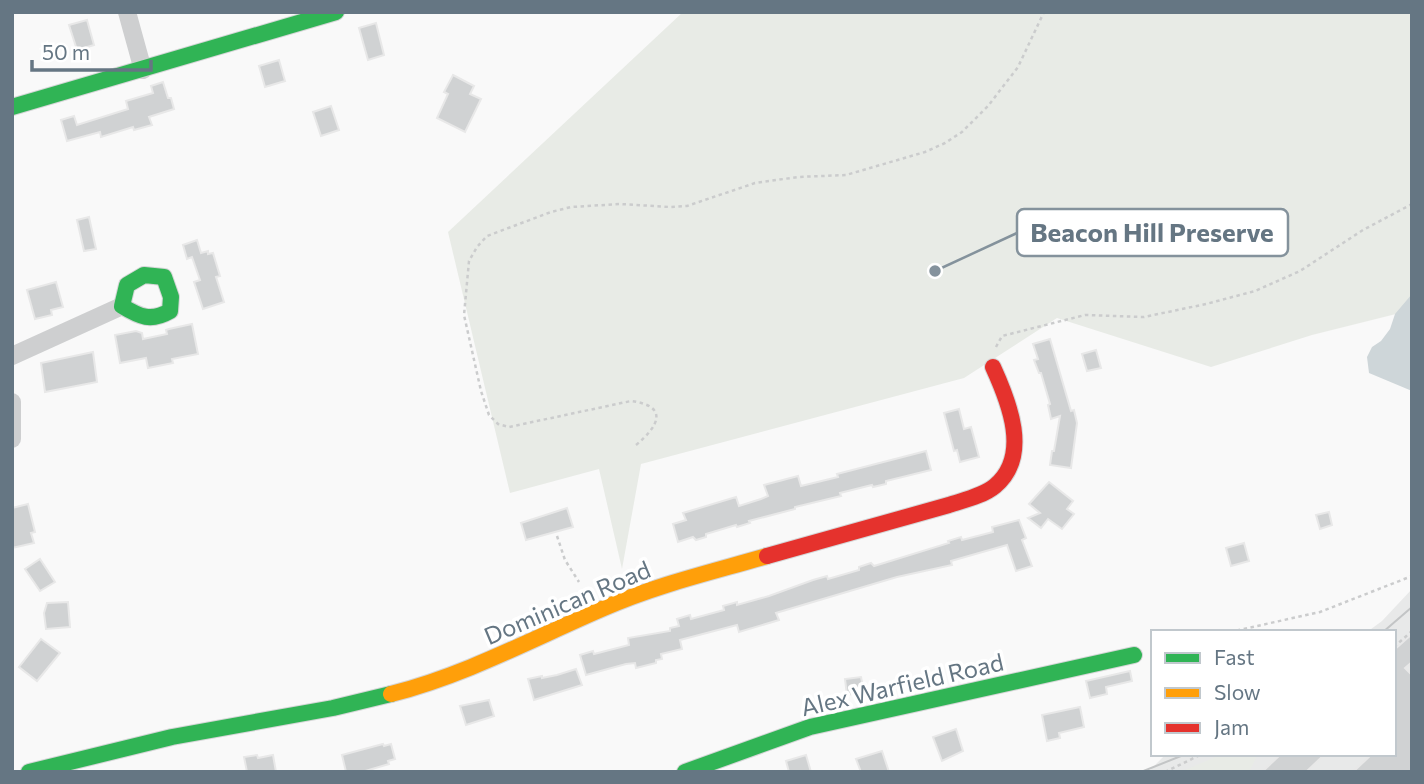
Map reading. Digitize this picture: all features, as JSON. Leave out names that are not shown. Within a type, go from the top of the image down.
[{"type":"street","points":[[127,12],[143,70]]},
{"type":"street","points":[[12,107],[336,12]]},
{"type":"street","points":[[12,356],[122,306]]},
{"type":"street","name":"Dominican Road","points":[[29,772],[172,737],[326,709],[398,692],[464,670],[605,607],[665,585],[978,495],[1002,479],[1011,463],[1014,450],[1013,422],[1003,387],[993,367]]},
{"type":"street","points":[[12,402],[12,439]]},
{"type":"street","name":"Alex Warfield Road","points":[[685,772],[810,727],[1133,655]]},
{"type":"path","points":[[636,445],[654,425],[655,413],[653,407],[647,403],[631,401],[509,427],[498,424],[489,415],[464,314],[469,261],[487,236],[571,207],[620,204],[687,206],[755,183],[798,177],[846,175],[925,152],[962,132],[988,106],[1018,67],[1044,12]]},
{"type":"path","points":[[993,367],[996,345],[1002,336],[1085,315],[1144,317],[1255,291],[1300,271],[1363,230],[1412,204]]},
{"type":"path","points":[[557,536],[565,561],[579,582]]},
{"type":"path","points":[[1239,630],[1320,612],[1412,576]]},
{"type":"path","points":[[1396,645],[1412,631]]},
{"type":"path","points":[[1165,772],[1198,756]]},
{"type":"shaded area","points":[[683,12],[1412,12],[1412,310],[1312,335],[1211,367],[1057,318],[964,378],[641,464],[622,569],[599,469],[510,493],[448,232]]},
{"type":"shaded area","points":[[1412,294],[1412,391],[1369,373],[1367,357],[1372,347],[1381,341],[1390,329],[1395,314]]},
{"type":"shaded area","points":[[1412,589],[1412,772],[1148,772],[1164,756],[1396,756],[1396,630],[1370,630]]},
{"type":"shaded area","points":[[1217,756],[1257,756],[1249,772],[1181,772]]},
{"type":"building","points":[[87,20],[94,45],[77,50],[69,25]]},
{"type":"building","points":[[376,23],[384,55],[368,60],[359,28]]},
{"type":"building","points":[[279,60],[285,81],[265,87],[259,66]]},
{"type":"building","points":[[453,75],[474,86],[470,94],[481,99],[465,132],[437,118],[448,94],[444,92]]},
{"type":"building","points":[[163,82],[174,109],[149,117],[152,125],[134,130],[133,127],[101,137],[100,132],[67,141],[61,120],[74,116],[77,125],[128,109],[126,101],[153,93],[151,86]]},
{"type":"building","points":[[331,106],[339,130],[321,136],[313,112]]},
{"type":"building","points":[[89,217],[96,249],[84,251],[77,220]]},
{"type":"building","points":[[197,240],[201,253],[213,253],[220,276],[216,277],[224,302],[203,309],[194,282],[200,280],[192,257],[187,259],[183,245]]},
{"type":"building","points":[[56,282],[63,307],[51,310],[52,315],[35,319],[27,290]]},
{"type":"building","points":[[192,324],[198,354],[172,359],[173,363],[148,368],[146,358],[120,363],[115,335],[136,331],[142,333],[143,339],[167,334],[166,330]]},
{"type":"building","points":[[1050,339],[1077,423],[1071,468],[1050,465],[1060,416],[1051,419],[1050,404],[1041,373],[1034,360],[1038,359],[1033,344]]},
{"type":"building","points":[[1096,350],[1101,368],[1087,371],[1082,354]]},
{"type":"building","points":[[93,352],[97,382],[45,392],[41,363]]},
{"type":"building","points":[[959,409],[964,429],[971,427],[979,457],[960,462],[957,450],[954,451],[944,413]]},
{"type":"building","points":[[926,451],[931,470],[886,481],[886,484],[840,493],[841,496],[706,534],[706,537],[696,540],[693,537],[678,542],[673,524],[686,520],[683,513],[736,497],[739,506],[761,499],[768,496],[764,485],[798,476],[801,486]]},
{"type":"building","points":[[1049,482],[1073,501],[1067,509],[1074,514],[1062,529],[1048,519],[1041,528],[1028,518],[1040,513],[1029,504]]},
{"type":"building","points":[[28,504],[35,532],[31,533],[34,543],[12,548],[12,508]]},
{"type":"building","points":[[567,508],[573,527],[526,540],[521,523]]},
{"type":"building","points":[[1329,512],[1332,525],[1320,529],[1316,515]]},
{"type":"building","points":[[1019,520],[1026,538],[1022,540],[1032,566],[1016,571],[1007,545],[951,561],[952,565],[897,577],[776,613],[779,620],[739,632],[737,625],[680,640],[682,649],[661,654],[662,659],[656,660],[656,663],[636,668],[635,663],[626,664],[586,675],[580,655],[629,645],[628,638],[670,631],[670,628],[679,626],[677,619],[690,615],[691,619],[724,610],[723,606],[737,602],[737,605],[813,580],[827,576],[828,579],[859,570],[859,567],[871,563],[874,566],[961,537],[962,540],[993,532],[992,527]]},
{"type":"building","points":[[1244,543],[1249,561],[1231,566],[1226,548]]},
{"type":"building","points":[[40,559],[55,582],[40,591],[25,569]]},
{"type":"building","points":[[68,602],[70,627],[46,629],[44,613],[47,603]]},
{"type":"building","points":[[1412,634],[1412,662],[1405,668],[1412,675],[1412,772],[1353,772],[1370,756],[1396,756],[1396,648]]},
{"type":"building","points":[[41,639],[60,653],[37,681],[19,667]]},
{"type":"building","points":[[576,669],[582,685],[534,700],[528,679]]},
{"type":"building","points":[[1130,671],[1132,681],[1106,687],[1107,694],[1090,698],[1086,681]]},
{"type":"building","points":[[861,677],[864,692],[847,695],[845,679]]},
{"type":"building","points":[[489,700],[494,716],[466,725],[460,706]]},
{"type":"building","points":[[1080,707],[1084,727],[1059,733],[1060,738],[1047,741],[1042,715]]},
{"type":"building","points":[[956,729],[963,751],[942,761],[933,737]]},
{"type":"building","points":[[391,744],[395,759],[388,761],[389,764],[362,772],[346,772],[342,755]]},
{"type":"building","points":[[882,751],[889,772],[861,772],[856,759]]},
{"type":"building","points":[[257,755],[258,758],[273,755],[276,772],[247,772],[244,757]]},
{"type":"building","points":[[806,755],[811,772],[789,772],[786,761]]},
{"type":"building","points":[[1279,756],[1323,756],[1306,772],[1262,772]]},
{"type":"tram line","points":[[1385,630],[1412,607]]},
{"type":"tram line","points":[[1141,772],[1181,756]]},
{"type":"traffic: fast","points":[[12,107],[336,12]]},
{"type":"traffic: fast","points":[[144,275],[164,277],[171,297],[170,311],[146,317],[122,306],[127,285],[144,275]]},
{"type":"traffic: fast","points":[[685,772],[810,727],[1134,655]]},
{"type":"traffic: fast","points":[[29,772],[172,737],[333,708],[391,694]]},
{"type":"traffic: slow","points":[[391,694],[446,677],[644,592],[767,556]]},
{"type":"traffic: jam","points":[[767,556],[949,505],[979,495],[995,486],[1006,474],[1012,460],[1014,428],[993,367]]},
{"type":"place","name":"Beacon Hill Preserve","points":[[935,271]]}]
